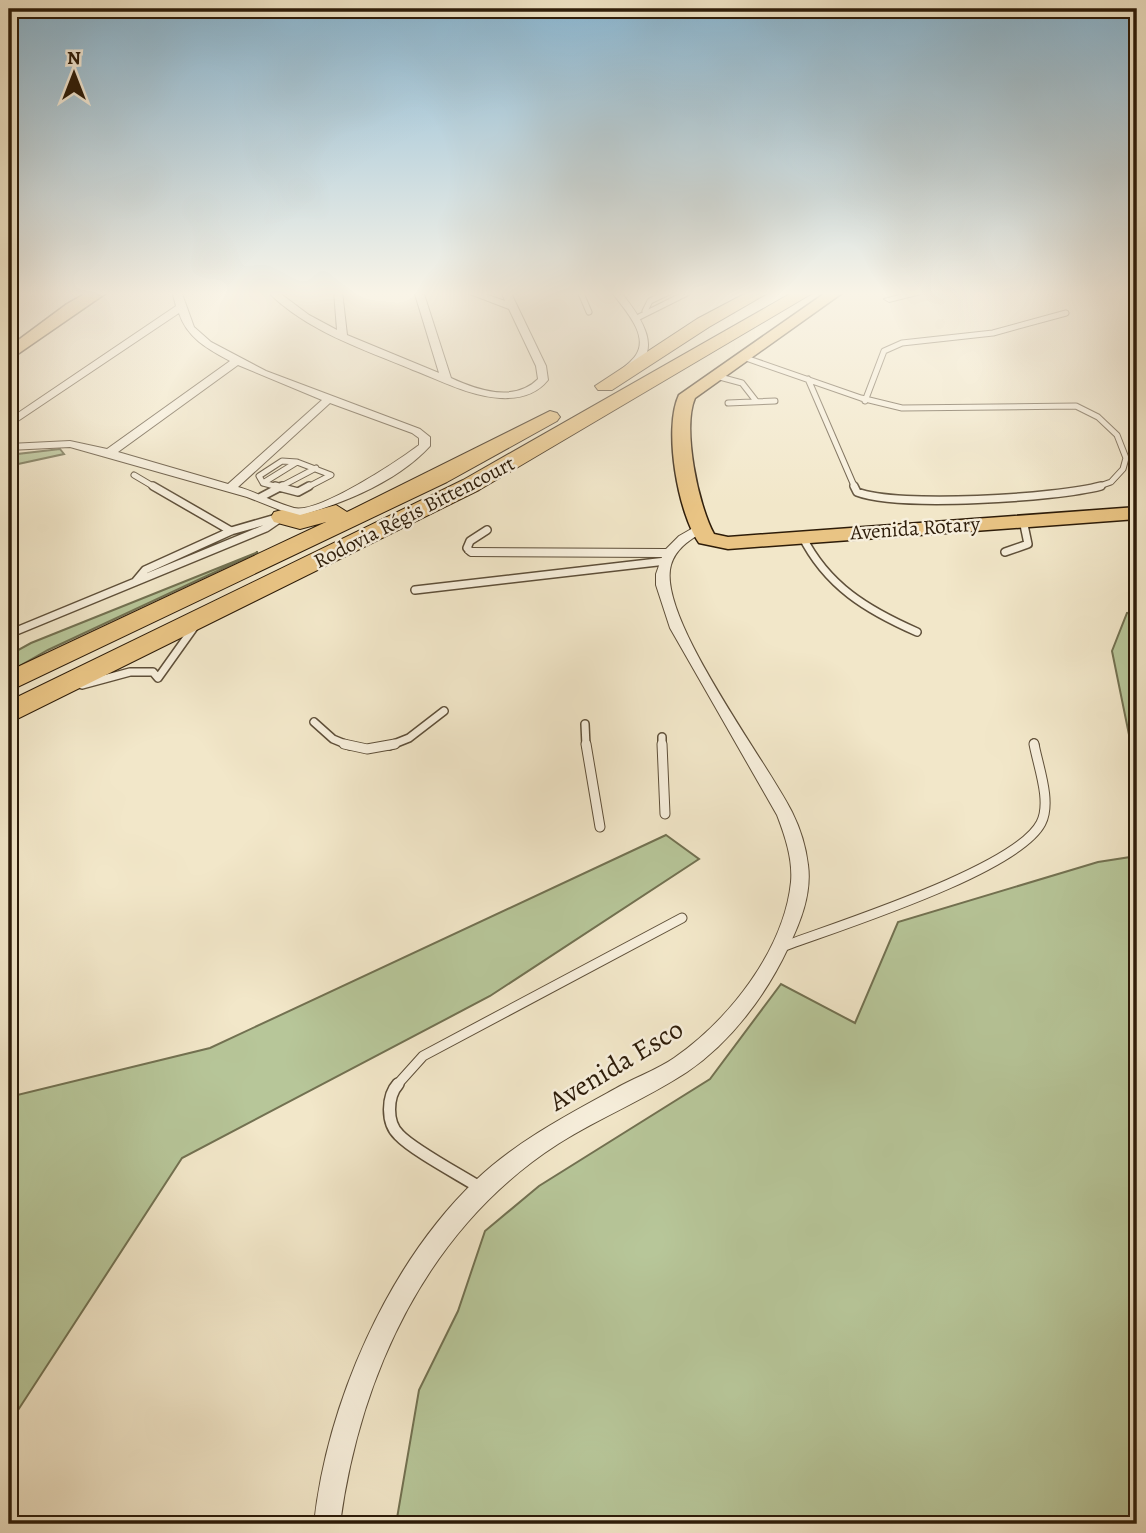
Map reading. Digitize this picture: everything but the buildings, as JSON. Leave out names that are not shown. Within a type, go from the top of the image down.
[{"type":"highway","points":[[605,386],[640,363]]},
{"type":"highway","name":"Rodovia Régis Bittencourt","points":[[9,681],[439,477],[646,363]]},
{"type":"highway","points":[[539,423],[661,363]]},
{"type":"highway","name":"Rodovia Régis Bittencourt","points":[[9,713],[471,485],[684,363]]},
{"type":"highway","points":[[287,514],[290,521],[305,521],[439,477]]},
{"type":"main road","points":[[700,528],[679,411],[688,395],[735,363]]},
{"type":"main road","name":"Avenida Rotary","points":[[700,528],[706,539],[717,543],[1137,513]]},
{"type":"street","points":[[9,424],[99,363]]},
{"type":"street","points":[[110,453],[235,363]]},
{"type":"street","points":[[9,447],[70,444],[110,453],[261,497],[287,514],[323,505],[364,486],[417,453],[426,441],[416,430],[241,363]]},
{"type":"street","points":[[405,363],[474,392],[502,396],[523,394],[543,380],[539,363]]},
{"type":"street","points":[[441,363],[447,381]]},
{"type":"street","points":[[625,371],[632,363]]},
{"type":"street","points":[[230,488],[331,397]]},
{"type":"street","points":[[471,552],[668,557],[700,528]]},
{"type":"street","name":"Avenida Esco","points":[[327,1524],[342,1441],[380,1338],[409,1282],[439,1239],[482,1189],[554,1135],[682,1063],[714,1036],[747,999],[779,948],[797,903],[800,879],[796,843],[785,814],[671,617],[663,584],[668,557]]},
{"type":"lane","points":[[759,363],[808,379],[865,401],[918,409],[1074,406],[1101,417],[1122,440],[1126,455],[1125,467],[1114,480],[1097,488],[1074,491],[898,501],[867,498],[857,492],[808,379]]},
{"type":"lane","points":[[865,401],[880,363]]},
{"type":"lane","points":[[716,376],[745,385],[756,401]]},
{"type":"lane","points":[[727,403],[775,401]]},
{"type":"lane","points":[[297,462],[316,468],[331,475],[298,492],[263,483],[297,462]]},
{"type":"lane","points":[[261,497],[316,468]]},
{"type":"lane","points":[[134,475],[231,531]]},
{"type":"lane","points":[[135,582],[145,570],[231,531],[287,514]]},
{"type":"lane","points":[[9,634],[266,528],[287,514]]},
{"type":"lane","points":[[1005,552],[1028,544],[1029,538],[1023,520]]},
{"type":"lane","points":[[471,552],[467,548],[470,541],[487,530]]},
{"type":"lane","points":[[802,536],[812,559],[834,584],[872,612],[917,632]]},
{"type":"lane","points":[[415,590],[668,557]]},
{"type":"lane","points":[[52,692],[130,672],[153,672],[158,678],[198,621]]},
{"type":"lane","points":[[314,722],[326,737],[342,746],[371,748],[405,741],[444,711]]},
{"type":"lane","points":[[585,724],[586,750],[600,827]]},
{"type":"lane","points":[[662,737],[665,814]]},
{"type":"lane","points":[[779,948],[940,886],[1014,850],[1032,837],[1041,824],[1044,807],[1034,743]]},
{"type":"lane","points":[[482,1189],[398,1135],[390,1118],[391,1092],[423,1055],[682,918]]},
{"type":"green space","points":[[60,449],[64,454],[9,466],[9,455]]},
{"type":"green space","points":[[258,552],[48,650],[9,672],[9,655],[31,643]]},
{"type":"green space","points":[[1137,612],[1137,774],[1112,651],[1127,613]]},
{"type":"green space","points":[[666,835],[699,859],[490,996],[182,1158],[9,1424],[9,1097],[210,1048]]},
{"type":"green space","points":[[1137,856],[1137,1524],[396,1524],[419,1390],[458,1311],[485,1231],[539,1186],[710,1079],[781,984],[855,1023],[898,922],[1098,862]]}]
